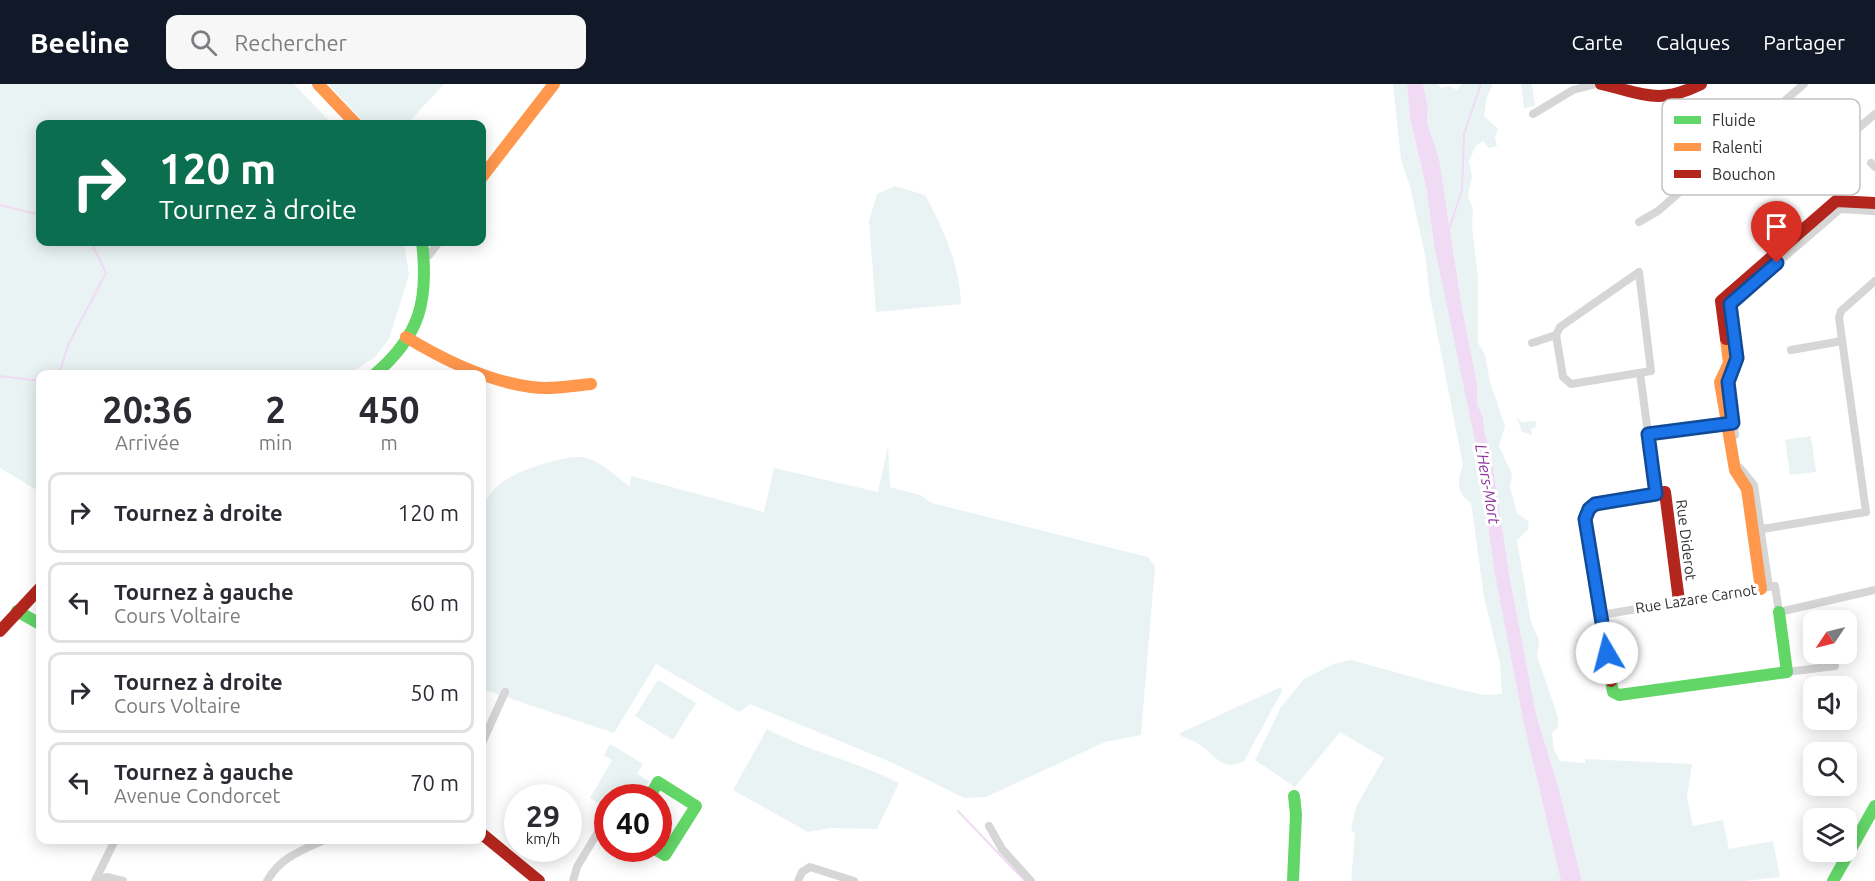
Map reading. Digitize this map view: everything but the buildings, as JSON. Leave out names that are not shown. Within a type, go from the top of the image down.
[{"type":"street","points":[[318,84],[352,120]]},
{"type":"street","points":[[486,172],[554,84]]},
{"type":"street","points":[[1533,114],[1573,90],[1596,84]]},
{"type":"street","points":[[1601,84],[1621,86],[1663,98],[1678,95],[1701,84]]},
{"type":"street","points":[[1787,99],[1804,84]]},
{"type":"street","points":[[1860,127],[1875,114]]},
{"type":"street","points":[[1639,222],[1658,211],[1676,195]]},
{"type":"street","points":[[1765,588],[1757,530],[1747,489],[1735,470],[1730,423],[1720,382],[1729,363],[1721,301],[1836,201],[1874,208]]},
{"type":"street","points":[[379,370],[408,338],[426,272],[423,246]]},
{"type":"street","points":[[429,255],[436,246]]},
{"type":"street","points":[[1639,272],[1651,371],[1640,373],[1571,384],[1563,377],[1556,335],[1560,327],[1639,272]]},
{"type":"street","points":[[1757,530],[1866,512],[1842,342],[1841,311],[1875,281]]},
{"type":"street","points":[[1532,343],[1556,335]]},
{"type":"street","points":[[408,338],[482,370]]},
{"type":"street","points":[[1791,350],[1842,342]]},
{"type":"street","points":[[486,371],[529,386],[554,388],[591,384]]},
{"type":"street","points":[[1640,373],[1656,494],[1595,504],[1589,509],[1585,519],[1613,692],[1619,695],[1835,666]]},
{"type":"street","points":[[1648,434],[1730,423]]},
{"type":"street","name":"Rue Diderot","points":[[1656,494],[1665,492],[1679,601]]},
{"type":"street","name":"Rue Lazare Carnot","points":[[1602,615],[1775,586],[1779,612]]},
{"type":"street","points":[[1787,672],[1779,612],[1875,590]]},
{"type":"street","points":[[0,631],[36,592]]},
{"type":"street","points":[[17,611],[36,622]]},
{"type":"street","points":[[486,733],[505,692]]},
{"type":"street","points":[[672,791],[696,806],[672,845]]},
{"type":"street","points":[[1293,881],[1296,814],[1294,796]]},
{"type":"street","points":[[1833,881],[1875,806]]},
{"type":"street","points":[[989,826],[1002,849],[1031,881]]},
{"type":"street","points":[[486,837],[539,881]]},
{"type":"street","points":[[573,881],[577,867],[594,839]]},
{"type":"street","points":[[96,880],[112,844]]},
{"type":"street","points":[[267,881],[275,867],[284,859],[316,844]]},
{"type":"street","points":[[798,881],[802,872],[810,867],[854,881]]},
{"type":"street","points":[[96,880],[107,877],[123,881]]},
{"type":"shaded area","points":[[0,84],[294,84],[328,120],[36,120],[36,246],[405,246],[409,275],[389,339],[375,357],[356,370],[36,370],[36,490],[0,468]]},
{"type":"shaded area","points":[[328,84],[444,84],[411,120],[362,120]]},
{"type":"shaded area","points":[[1393,84],[1407,84],[1410,118],[1427,191],[1477,450],[1495,575],[1523,720],[1561,881],[1351,881],[1355,834],[1351,830],[1356,807],[1384,758],[1340,732],[1295,787],[1255,760],[1281,707],[1304,679],[1333,664],[1351,660],[1484,695],[1502,694],[1500,663],[1484,597],[1471,503],[1460,491],[1459,486],[1463,465],[1430,297],[1425,255],[1410,186],[1401,160]]},
{"type":"shaded area","points":[[1423,84],[1438,84],[1441,88],[1449,86],[1457,90],[1461,84],[1493,84],[1487,97],[1484,116],[1498,129],[1495,138],[1497,146],[1489,148],[1483,141],[1476,146],[1469,161],[1472,177],[1468,196],[1473,208],[1472,226],[1478,279],[1478,343],[1485,355],[1490,382],[1505,426],[1499,446],[1512,474],[1510,487],[1517,513],[1529,522],[1528,530],[1517,540],[1531,622],[1539,640],[1537,656],[1558,717],[1558,727],[1552,733],[1554,750],[1560,761],[1585,763],[1585,759],[1692,764],[1687,797],[1693,826],[1723,820],[1729,849],[1773,841],[1780,877],[1745,881],[1582,881],[1558,786],[1536,714],[1510,579],[1490,449],[1485,435],[1483,417],[1477,404],[1477,384],[1462,308],[1448,216],[1427,123],[1428,108]]},
{"type":"shaded area","points":[[1521,84],[1532,84],[1535,106],[1524,108]]},
{"type":"shaded area","points":[[895,186],[925,195],[954,261],[961,304],[876,312],[869,221],[877,194]]},
{"type":"shaded area","points":[[1517,418],[1522,422],[1536,421],[1536,427],[1531,429],[1532,435],[1522,432]]},
{"type":"shaded area","points":[[1811,436],[1816,472],[1790,475],[1785,440]]},
{"type":"shaded area","points":[[888,446],[890,487],[920,495],[932,503],[1148,557],[1155,567],[1141,735],[1105,742],[986,797],[964,798],[893,763],[750,704],[739,712],[656,664],[614,733],[486,690],[486,500],[498,485],[507,479],[547,463],[580,457],[593,460],[630,487],[631,476],[764,512],[774,468],[878,492]]},
{"type":"shaded area","points":[[658,680],[696,703],[673,740],[635,716]]},
{"type":"shaded area","points":[[1281,687],[1282,691],[1244,761],[1231,765],[1226,764],[1201,745],[1181,736],[1180,733]]},
{"type":"shaded area","points":[[767,729],[899,783],[877,829],[830,828],[808,832],[733,790]]},
{"type":"shaded area","points":[[610,744],[643,764],[637,774],[649,781],[647,784],[598,784],[612,760],[604,755]]},
{"type":"water","name":"L'Hers-Mort","points":[[1407,84],[1423,84],[1428,108],[1427,123],[1439,159],[1462,308],[1477,384],[1477,404],[1483,417],[1485,435],[1490,449],[1510,579],[1536,714],[1558,786],[1582,881],[1561,881],[1523,720],[1495,575],[1477,450],[1434,244],[1427,191],[1410,118]]},
{"type":"waterway","points":[[1449,229],[1462,190],[1464,134],[1481,84]]},
{"type":"waterway","points":[[0,205],[36,214]]},
{"type":"waterway","points":[[60,370],[68,345],[106,273],[93,246]]},
{"type":"waterway","points":[[0,376],[36,380]]},
{"type":"waterway","points":[[958,811],[1025,881]]},
{"type":"traffic: fast","points":[[380,370],[402,346],[418,316],[424,282],[422,246]]},
{"type":"traffic: fast","points":[[17,611],[36,622]]},
{"type":"traffic: fast","points":[[1611,681],[1613,692],[1619,695],[1787,672],[1779,612]]},
{"type":"traffic: fast","points":[[657,784],[658,782],[661,784]]},
{"type":"traffic: fast","points":[[672,791],[696,806],[672,844]]},
{"type":"traffic: fast","points":[[1293,881],[1296,814],[1294,796]]},
{"type":"traffic: fast","points":[[1833,881],[1875,806]]},
{"type":"traffic: slow","points":[[318,84],[352,120]]},
{"type":"traffic: slow","points":[[486,172],[554,84]]},
{"type":"traffic: slow","points":[[406,337],[471,370]]},
{"type":"traffic: slow","points":[[1726,339],[1729,363],[1720,382],[1735,470],[1747,489],[1761,589]]},
{"type":"traffic: slow","points":[[486,376],[531,387],[591,384]]},
{"type":"traffic: jam","points":[[1601,84],[1651,96],[1673,94],[1701,84]]},
{"type":"traffic: jam","points":[[1726,339],[1721,301],[1836,201],[1875,203]]},
{"type":"traffic: jam","points":[[1611,681],[1585,519],[1589,509],[1595,504],[1665,492],[1679,601]]},
{"type":"traffic: jam","points":[[0,631],[36,592]]},
{"type":"traffic: jam","points":[[486,837],[539,881]]},
{"type":"route","points":[[1607,653],[1585,519],[1589,509],[1595,504],[1656,494],[1648,434],[1733,423],[1728,382],[1737,358],[1730,304],[1777,263]]}]
